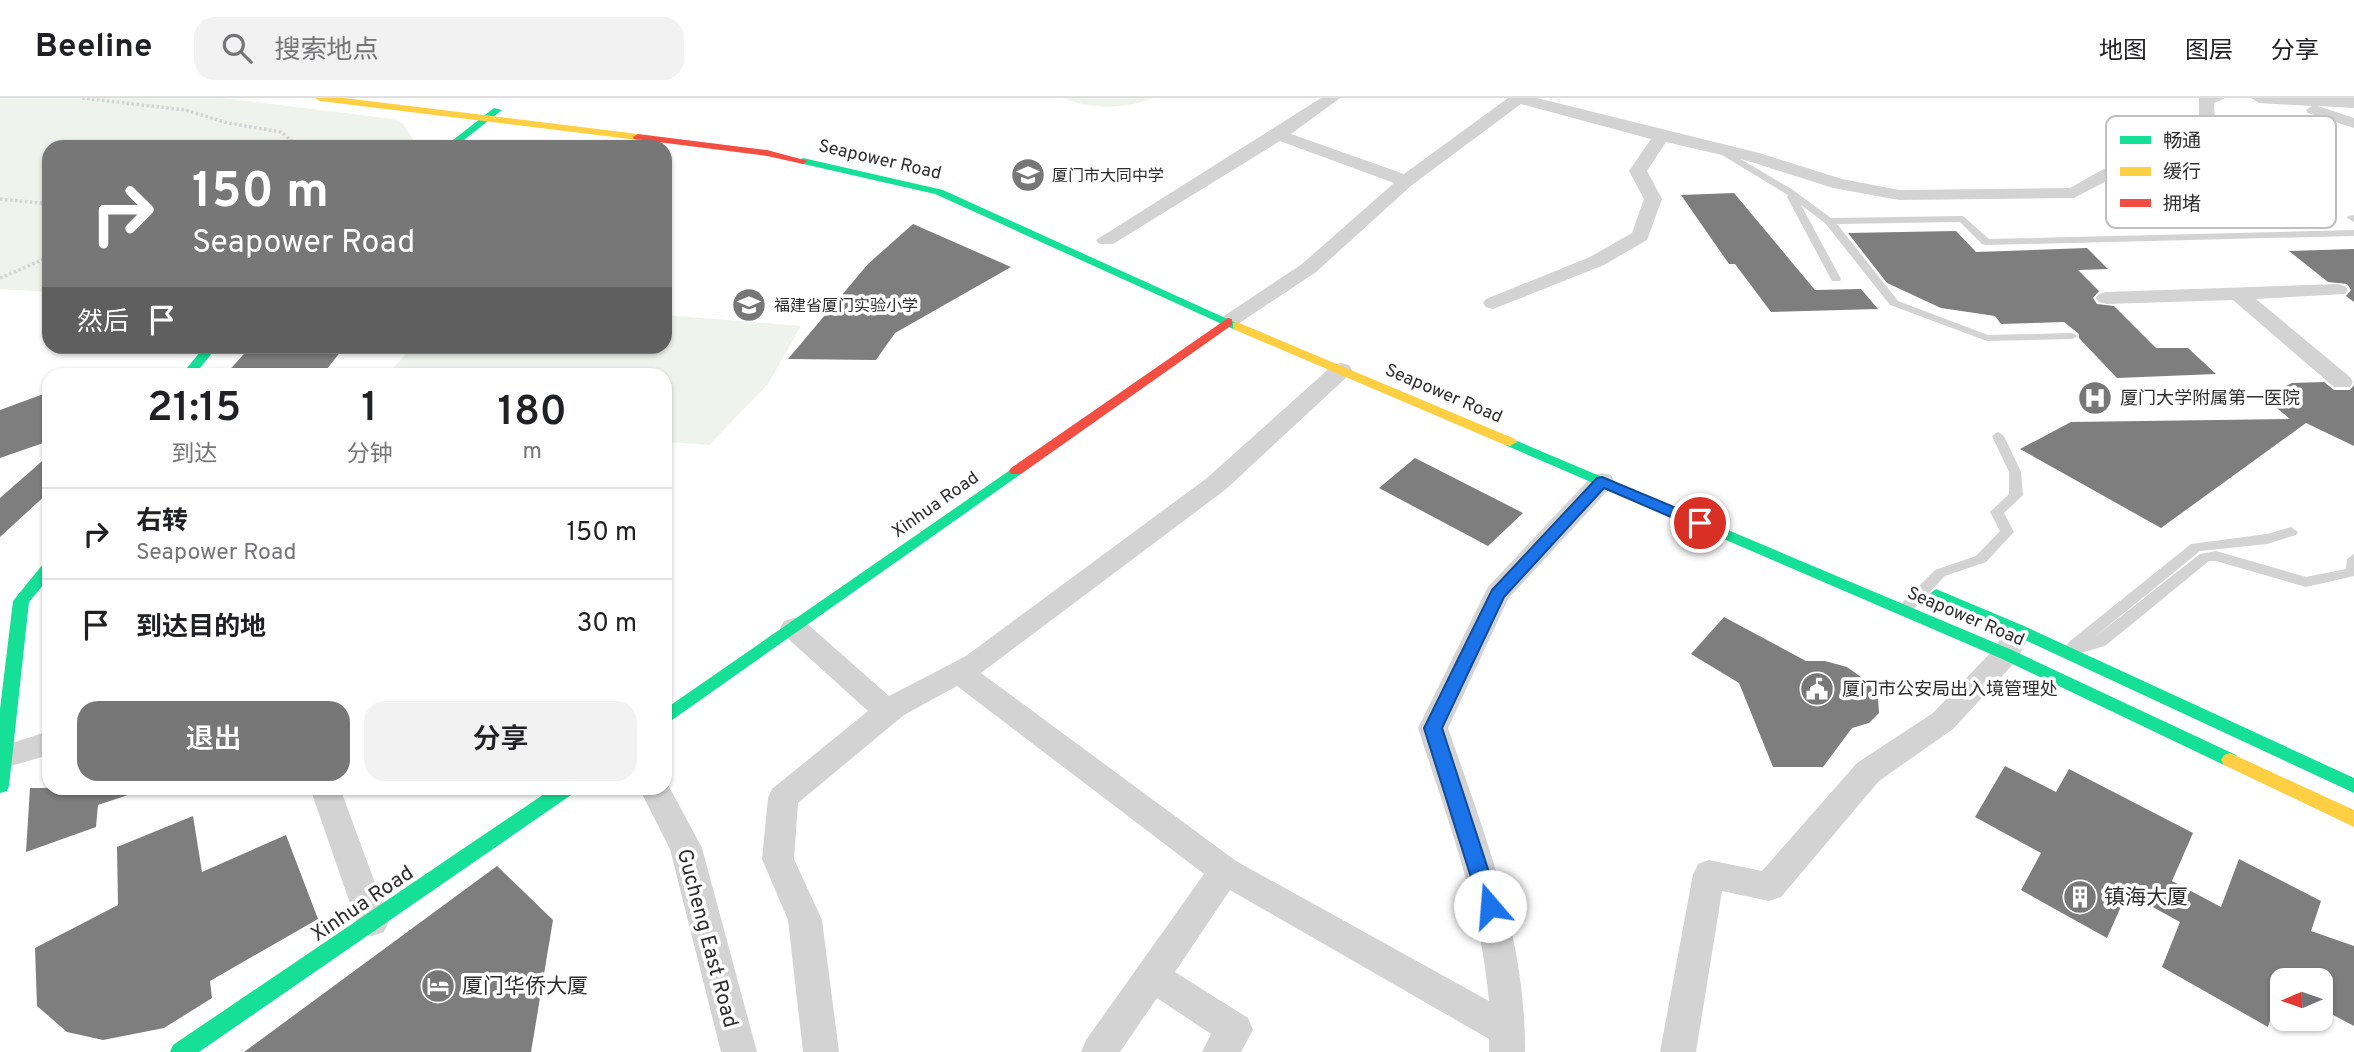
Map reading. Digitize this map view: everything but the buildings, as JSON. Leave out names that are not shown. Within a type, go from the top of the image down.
[{"type":"main road","name":"Seapower Road","points":[[320,98],[662,140]]},
{"type":"main road","points":[[458,140],[511,101],[494,98]]},
{"type":"main road","points":[[484,140],[532,104]]},
{"type":"main road","points":[[741,133],[780,139]]},
{"type":"main road","name":"Seapower Road","points":[[672,141],[768,153],[939,192],[1228,322],[1904,610],[2012,641],[2066,652],[2354,786]]},
{"type":"main road","name":"Seapower Road","points":[[927,172],[978,192]]},
{"type":"main road","name":"Xinhua Road","points":[[672,714],[1228,322]]},
{"type":"main road","points":[[193,368],[205,354]]},
{"type":"main road","points":[[2,772],[21,601],[42,576]]},
{"type":"main road","name":"Seapower Road","points":[[1916,587],[2012,641],[2045,672],[2354,819]]},
{"type":"main road","name":"Xinhua Road","points":[[181,1052],[557,795]]},
{"type":"street","points":[[1106,240],[1278,135],[1332,98]]},
{"type":"street","points":[[1228,322],[1310,268],[1406,181],[1517,98],[1720,150],[1839,184],[1899,195],[2074,193],[2106,175]]},
{"type":"street","points":[[2207,116],[2206,99],[2217,98]]},
{"type":"street","points":[[2259,98],[2354,103]]},
{"type":"street","points":[[2279,99],[2332,116]]},
{"type":"street","points":[[2336,117],[2354,123]]},
{"type":"street","points":[[1278,135],[1406,181]]},
{"type":"street","points":[[1493,303],[1597,261],[1640,236],[1653,199],[1638,171],[1661,136]]},
{"type":"street","points":[[2106,298],[2338,290]]},
{"type":"street","points":[[2237,293],[2342,382]]},
{"type":"street","points":[[821,1052],[805,920],[778,859],[783,798],[888,712],[987,655],[1216,484],[1341,370]]},
{"type":"street","points":[[1508,1042],[1498,932],[1433,728],[1497,594],[1602,481]]},
{"type":"street","points":[[794,628],[888,712]]},
{"type":"street","points":[[1678,1052],[1709,874],[1769,887],[1868,772],[1943,720],[2012,641]]},
{"type":"street","points":[[959,672],[1225,871],[1508,1042]]},
{"type":"street","points":[[2,772],[42,747]]},
{"type":"street","points":[[327,795],[372,921]]},
{"type":"street","name":"Gucheng East Road","points":[[658,795],[685,848],[739,1052]]},
{"type":"street","points":[[1099,1052],[1225,871]]},
{"type":"street","points":[[1152,976],[1235,1030],[1220,1052]]},
{"type":"lane","points":[[1720,150],[1790,192],[1829,221],[1894,303],[1987,338],[2072,335]]},
{"type":"lane","points":[[1790,192],[1836,279]]},
{"type":"lane","points":[[1829,221],[1963,219],[1986,242],[2354,233]]},
{"type":"lane","points":[[1904,610],[1916,587],[1940,573],[1982,559],[2007,532],[1997,513],[2016,495],[2015,472],[1998,436]]},
{"type":"lane","points":[[2045,672],[2196,547],[2267,539],[2291,532]]},
{"type":"lane","points":[[2066,652],[2100,642],[2205,557],[2216,556],[2306,582],[2352,572],[2354,559]]},
{"type":"path","points":[[82,98],[185,110],[228,123],[281,132],[291,140]]},
{"type":"path","points":[[0,198],[42,203]]},
{"type":"path","points":[[0,278],[42,260]]},
{"type":"shaded area","points":[[0,98],[222,98],[394,119],[403,124],[413,140],[42,140],[42,292],[0,289]]},
{"type":"shaded area","points":[[1063,98],[1153,98],[1108,107],[1085,105]]},
{"type":"shaded area","points":[[672,316],[801,326],[768,384],[709,445],[672,442],[672,368],[393,368],[406,354],[672,354]]},
{"type":"traffic: fast","points":[[458,140],[497,110]]},
{"type":"traffic: fast","points":[[803,161],[939,192],[1237,326]]},
{"type":"traffic: fast","points":[[193,368],[205,354]]},
{"type":"traffic: fast","points":[[1510,442],[2006,654],[2230,760]]},
{"type":"traffic: fast","points":[[672,713],[1016,471]]},
{"type":"traffic: fast","points":[[0,786],[21,601],[42,576]]},
{"type":"traffic: fast","points":[[1936,595],[2018,630],[2354,786]]},
{"type":"traffic: fast","points":[[181,1052],[557,795]]},
{"type":"traffic: slow","points":[[320,98],[638,137]]},
{"type":"traffic: slow","points":[[1237,326],[1510,442]]},
{"type":"traffic: slow","points":[[2230,760],[2354,819]]},
{"type":"traffic: jam","points":[[638,137],[662,140]]},
{"type":"traffic: jam","points":[[672,141],[767,153],[803,161]]},
{"type":"traffic: jam","points":[[1016,471],[1228,322]]},
{"type":"place","name":"厦门市大同中学","points":[[1028,175]]},
{"type":"place","name":"福建省厦门实验小学","points":[[749,305]]},
{"type":"place","name":"厦门大学附属第一医院","points":[[2095,398]]},
{"type":"place","name":"厦门市公安局出入境管理处","points":[[1817,689]]},
{"type":"place","name":"镇海大厦","points":[[2080,897]]},
{"type":"place","name":"厦门华侨大厦","points":[[438,986]]},
{"type":"route","points":[[1490,906],[1433,728],[1497,594],[1602,481],[1700,523]]}]
